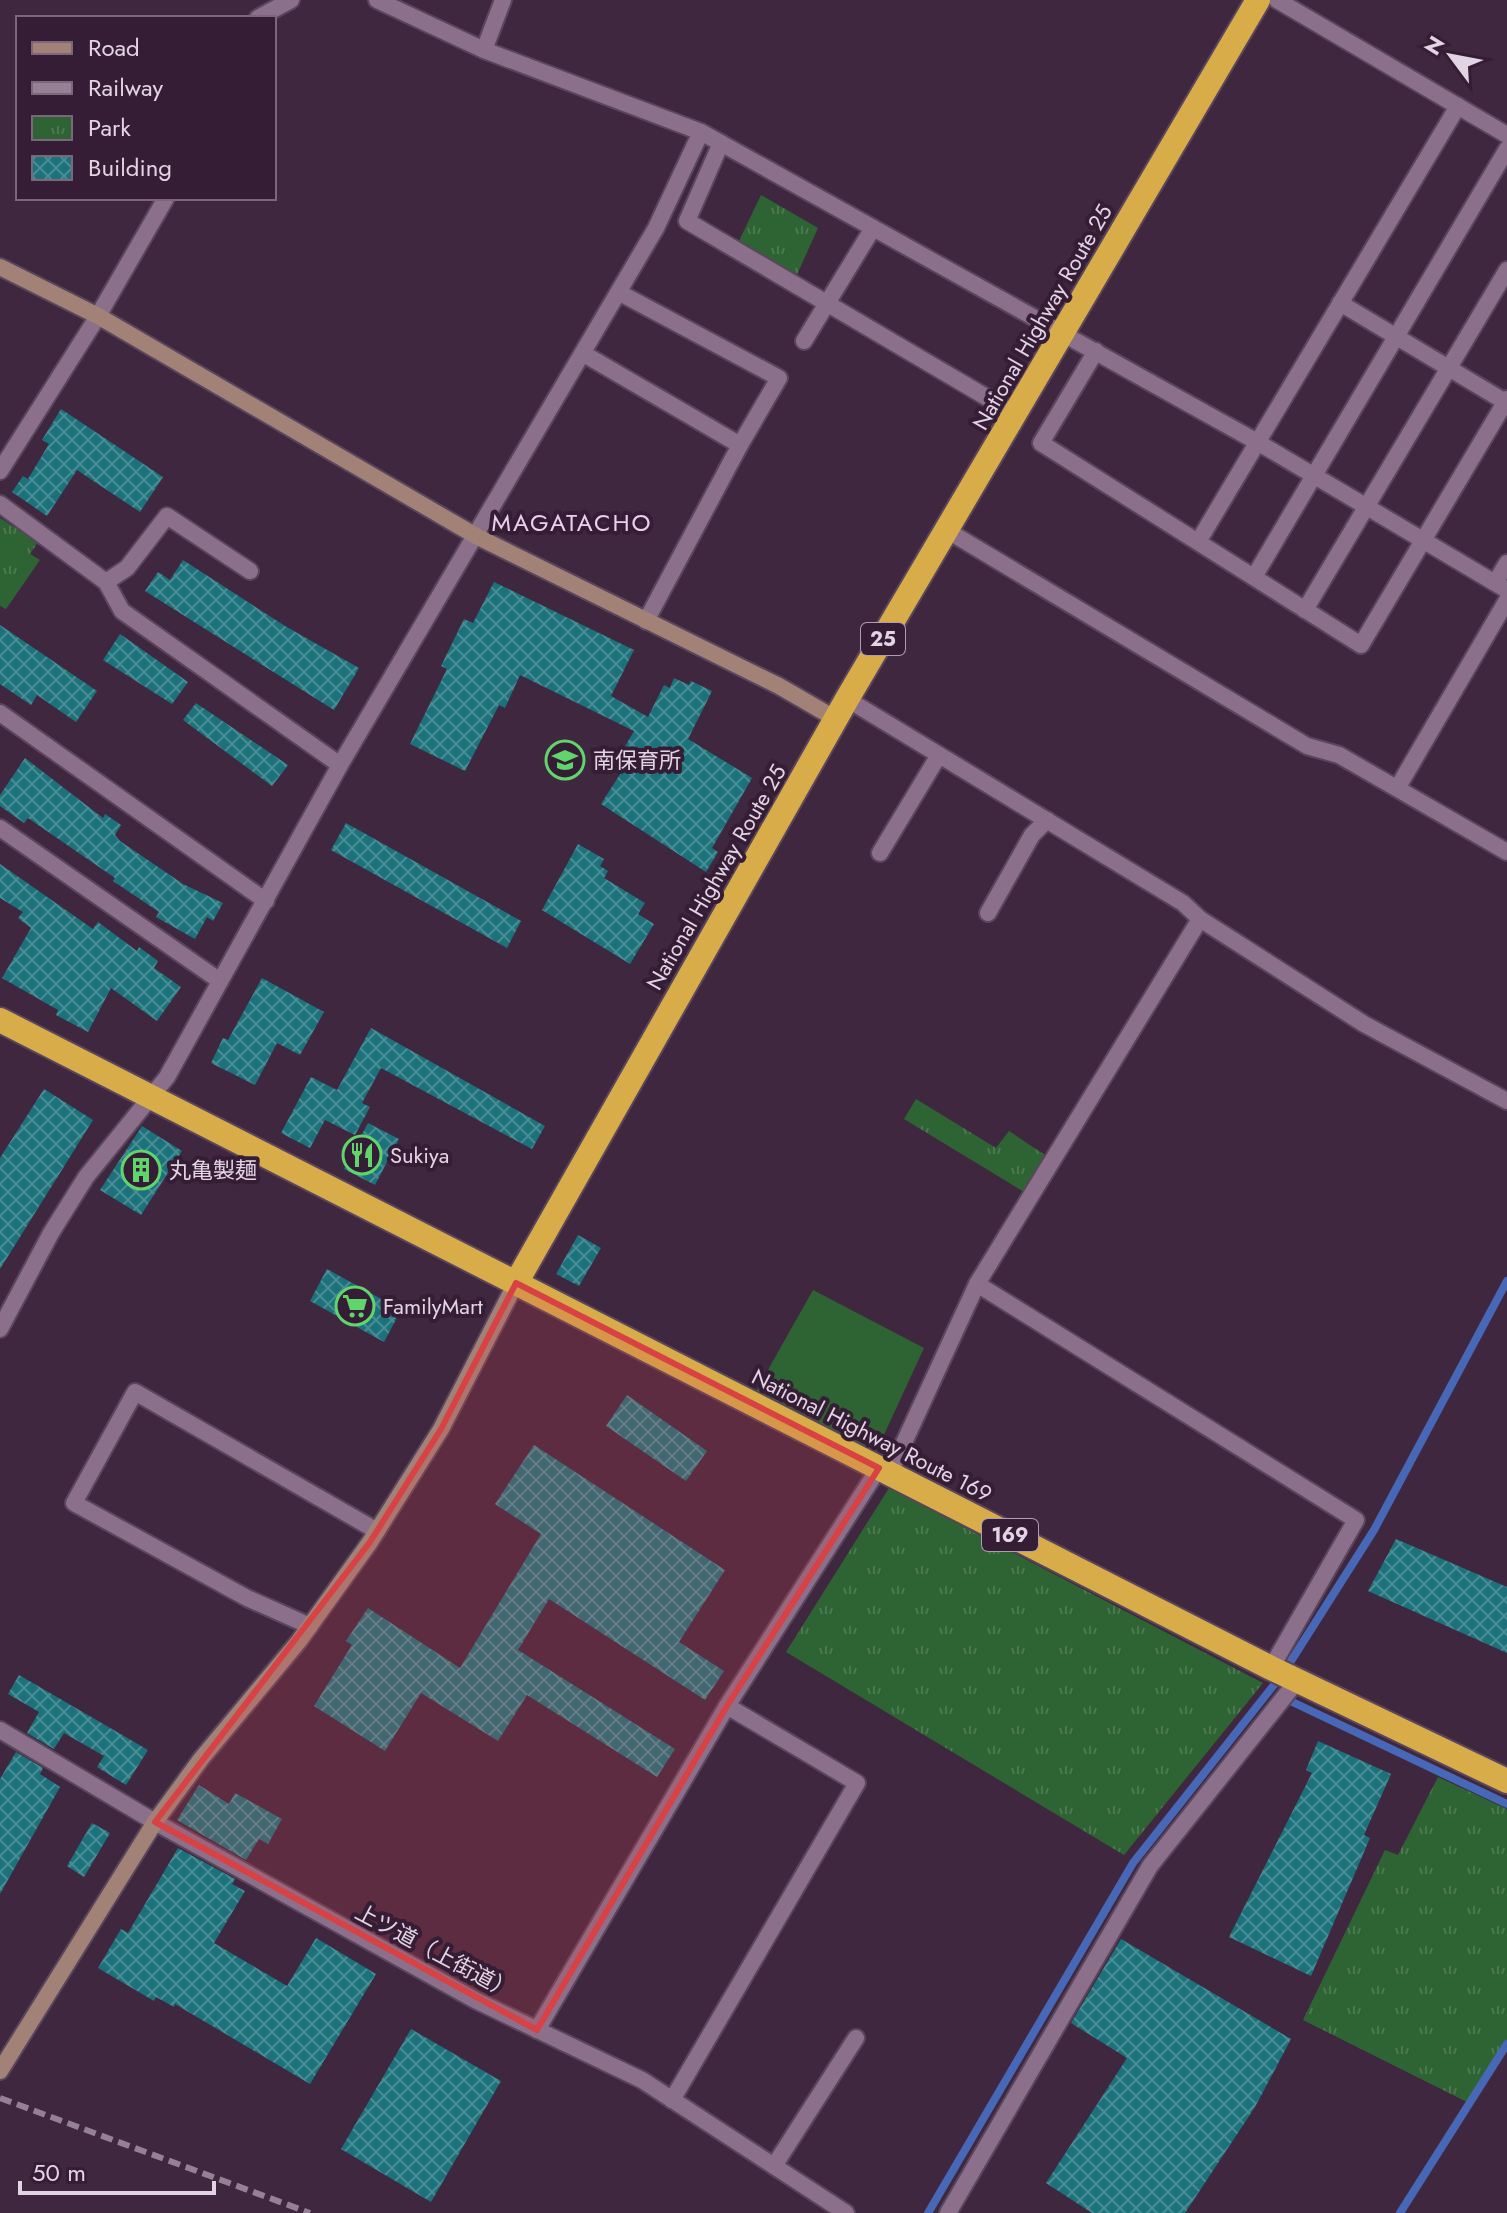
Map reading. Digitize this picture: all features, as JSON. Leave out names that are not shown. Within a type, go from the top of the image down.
[{"type":"highway","name":"National Highway Route 25","points":[[516,1283],[842,709],[1258,0]]},
{"type":"highway","points":[[0,1020],[516,1283]]},
{"type":"highway","name":"National Highway Route 169","points":[[516,1283],[1271,1668],[1507,1781]]},
{"type":"street","points":[[262,16],[291,0]]},
{"type":"street","points":[[377,0],[484,50],[701,132],[1259,443],[1501,586],[1507,563]]},
{"type":"street","points":[[484,50],[503,0]]},
{"type":"street","points":[[1277,0],[1507,135]]},
{"type":"street","points":[[1198,542],[1458,106]]},
{"type":"street","points":[[0,1329],[51,1233],[86,1177],[167,1077],[340,765],[620,293],[656,228],[701,132]]},
{"type":"street","points":[[721,143],[687,221],[1015,414]]},
{"type":"street","points":[[1254,577],[1507,149]]},
{"type":"street","points":[[0,471],[98,316],[165,200]]},
{"type":"street","points":[[804,341],[873,228]]},
{"type":"street","points":[[0,267],[98,316],[476,536],[779,686],[842,709],[939,755],[1183,903],[1200,919],[1364,1024],[1507,1101]]},
{"type":"street","points":[[1305,610],[1507,270]]},
{"type":"street","points":[[620,293],[779,378],[646,621]]},
{"type":"street","points":[[1096,351],[1041,443],[1361,645],[1506,401],[1340,303]]},
{"type":"street","points":[[584,354],[740,445]]},
{"type":"street","points":[[0,504],[106,582],[122,611],[340,765]]},
{"type":"street","points":[[106,582],[127,568],[167,516],[250,571]]},
{"type":"street","points":[[948,531],[1307,746],[1339,755],[1505,848]]},
{"type":"street","points":[[1398,787],[1507,600]]},
{"type":"street","points":[[0,713],[266,901]]},
{"type":"street","points":[[880,853],[939,755]]},
{"type":"street","points":[[988,913],[1032,835],[1047,820]]},
{"type":"street","points":[[0,828],[220,981]]},
{"type":"street","points":[[537,2030],[727,1706],[885,1470],[977,1284],[1200,919]]},
{"type":"street","points":[[0,2071],[155,1822],[310,1626],[377,1531],[441,1429],[516,1283]]},
{"type":"street","points":[[977,1284],[1356,1520],[1271,1668]]},
{"type":"street","points":[[310,1626],[247,1598],[74,1503],[135,1392],[377,1531]]},
{"type":"street","points":[[948,2213],[1150,1866],[1297,1681]]},
{"type":"street","points":[[672,2100],[857,1783],[727,1706]]},
{"type":"street","name":"上ツ道（上街道）","points":[[0,1730],[155,1822],[475,2000],[642,2080],[846,2213]]},
{"type":"street","points":[[774,2166],[856,2038]]},
{"type":"highlighted area","points":[[516,1283],[879,1468],[727,1706],[537,2030],[155,1822],[370,1542],[441,1429]]},
{"type":"green space","points":[[761,195],[818,228],[795,279],[738,243]]},
{"type":"green space","points":[[0,518],[38,542],[30,554],[40,560],[6,609],[0,606]]},
{"type":"green space","points":[[916,1099],[996,1148],[1009,1131],[1051,1159],[1029,1195],[904,1119]]},
{"type":"green space","points":[[813,1290],[924,1348],[876,1452],[755,1393]]},
{"type":"green space","points":[[889,1488],[1263,1683],[1124,1855],[786,1652]]},
{"type":"green space","points":[[1438,1777],[1507,1809],[1507,2045],[1469,2103],[1303,2020],[1385,1850],[1398,1855]]},
{"type":"building","points":[[61,409],[163,477],[140,512],[77,470],[47,516],[12,492],[23,476],[28,479],[49,444],[42,440]]},
{"type":"building","points":[[183,560],[285,626],[359,668],[334,710],[145,591],[158,572],[170,580]]},
{"type":"building","points":[[494,582],[634,650],[611,696],[648,717],[664,685],[670,688],[674,678],[689,685],[691,681],[712,691],[688,739],[752,778],[712,848],[718,852],[706,872],[601,804],[629,760],[620,755],[634,731],[520,675],[505,708],[499,705],[465,771],[410,744],[447,669],[441,666],[464,619],[473,623]]},
{"type":"building","points":[[0,625],[97,691],[76,722],[37,695],[31,705],[0,684]]},
{"type":"building","points":[[120,634],[188,682],[172,704],[103,660]]},
{"type":"building","points":[[196,703],[288,765],[272,786],[183,720]]},
{"type":"building","points":[[25,758],[103,818],[105,814],[121,825],[115,835],[120,841],[183,884],[223,903],[213,921],[207,917],[195,939],[156,917],[159,912],[28,818],[24,823],[0,806],[0,795]]},
{"type":"building","points":[[346,823],[521,921],[507,948],[331,850]]},
{"type":"building","points":[[578,844],[604,859],[600,866],[608,871],[604,878],[645,903],[638,914],[654,924],[630,964],[542,910]]},
{"type":"building","points":[[0,864],[93,929],[98,922],[137,951],[139,947],[158,961],[154,968],[181,987],[157,1021],[111,988],[88,1032],[56,1015],[58,1010],[2,978],[31,928],[18,918],[23,912],[0,898]]},
{"type":"building","points":[[262,978],[324,1012],[300,1055],[277,1043],[255,1085],[211,1063],[223,1038],[228,1040]]},
{"type":"building","points":[[371,1028],[545,1126],[532,1149],[381,1068],[362,1103],[370,1107],[355,1135],[325,1120],[310,1148],[281,1133],[311,1077],[337,1090]]},
{"type":"building","points":[[44,1089],[93,1120],[0,1269],[0,1158]]},
{"type":"building","points":[[368,1123],[399,1139],[375,1185],[344,1169]]},
{"type":"building","name":"丸亀製麺","points":[[142,1126],[182,1151],[141,1215],[100,1190]]},
{"type":"building","points":[[578,1235],[601,1248],[579,1286],[556,1274]]},
{"type":"building","name":"FamilyMart","points":[[327,1269],[401,1310],[384,1342],[310,1301]]},
{"type":"building","points":[[627,1395],[707,1451],[686,1481],[606,1426]]},
{"type":"building","points":[[534,1445],[725,1570],[679,1642],[724,1671],[705,1700],[549,1599],[518,1650],[675,1749],[657,1777],[527,1695],[498,1741],[421,1693],[385,1751],[314,1706],[352,1645],[346,1641],[368,1608],[460,1668],[541,1534],[495,1504]]},
{"type":"building","points":[[1396,1539],[1507,1587],[1507,1653],[1368,1591]]},
{"type":"building","points":[[19,1675],[148,1750],[126,1785],[97,1767],[104,1756],[64,1733],[54,1749],[27,1733],[39,1712],[8,1694]]},
{"type":"building","points":[[1318,1741],[1391,1774],[1364,1835],[1370,1838],[1311,1976],[1229,1937],[1312,1773],[1306,1770]]},
{"type":"building","points":[[16,1752],[43,1768],[40,1774],[60,1787],[0,1894],[0,1779]]},
{"type":"building","points":[[199,1785],[229,1804],[235,1793],[282,1819],[268,1844],[259,1839],[246,1860],[177,1820]]},
{"type":"building","points":[[92,1823],[110,1833],[84,1877],[67,1866]]},
{"type":"building","points":[[178,1848],[235,1879],[232,1884],[245,1891],[214,1943],[287,1986],[316,1938],[376,1974],[310,2084],[175,2004],[174,2007],[156,1997],[154,2001],[98,1968],[121,1929],[128,1933]]},
{"type":"building","points":[[1121,1939],[1291,2039],[1255,2107],[1185,2213],[1092,2213],[1046,2183],[1127,2058],[1071,2023]]},
{"type":"building","points":[[411,2029],[501,2081],[431,2202],[341,2149]]},
{"type":"waterway","points":[[1284,1672],[1374,1530],[1507,1281]]},
{"type":"waterway","points":[[928,2213],[1133,1863],[1281,1676]]},
{"type":"waterway","points":[[1284,1698],[1507,1804]]},
{"type":"waterway","points":[[1400,2213],[1507,2044]]},
{"type":"railway","points":[[0,2098],[310,2213]]},
{"type":"place","name":"南保育所","points":[[565,760]]},
{"type":"place","name":"Sukiya","points":[[362,1155]]},
{"type":"place","name":"丸亀製麺","points":[[141,1170]]},
{"type":"place","name":"FamilyMart","points":[[355,1306]]},
{"type":"district","name":"MAGATACHO","points":[[572,523]]}]
